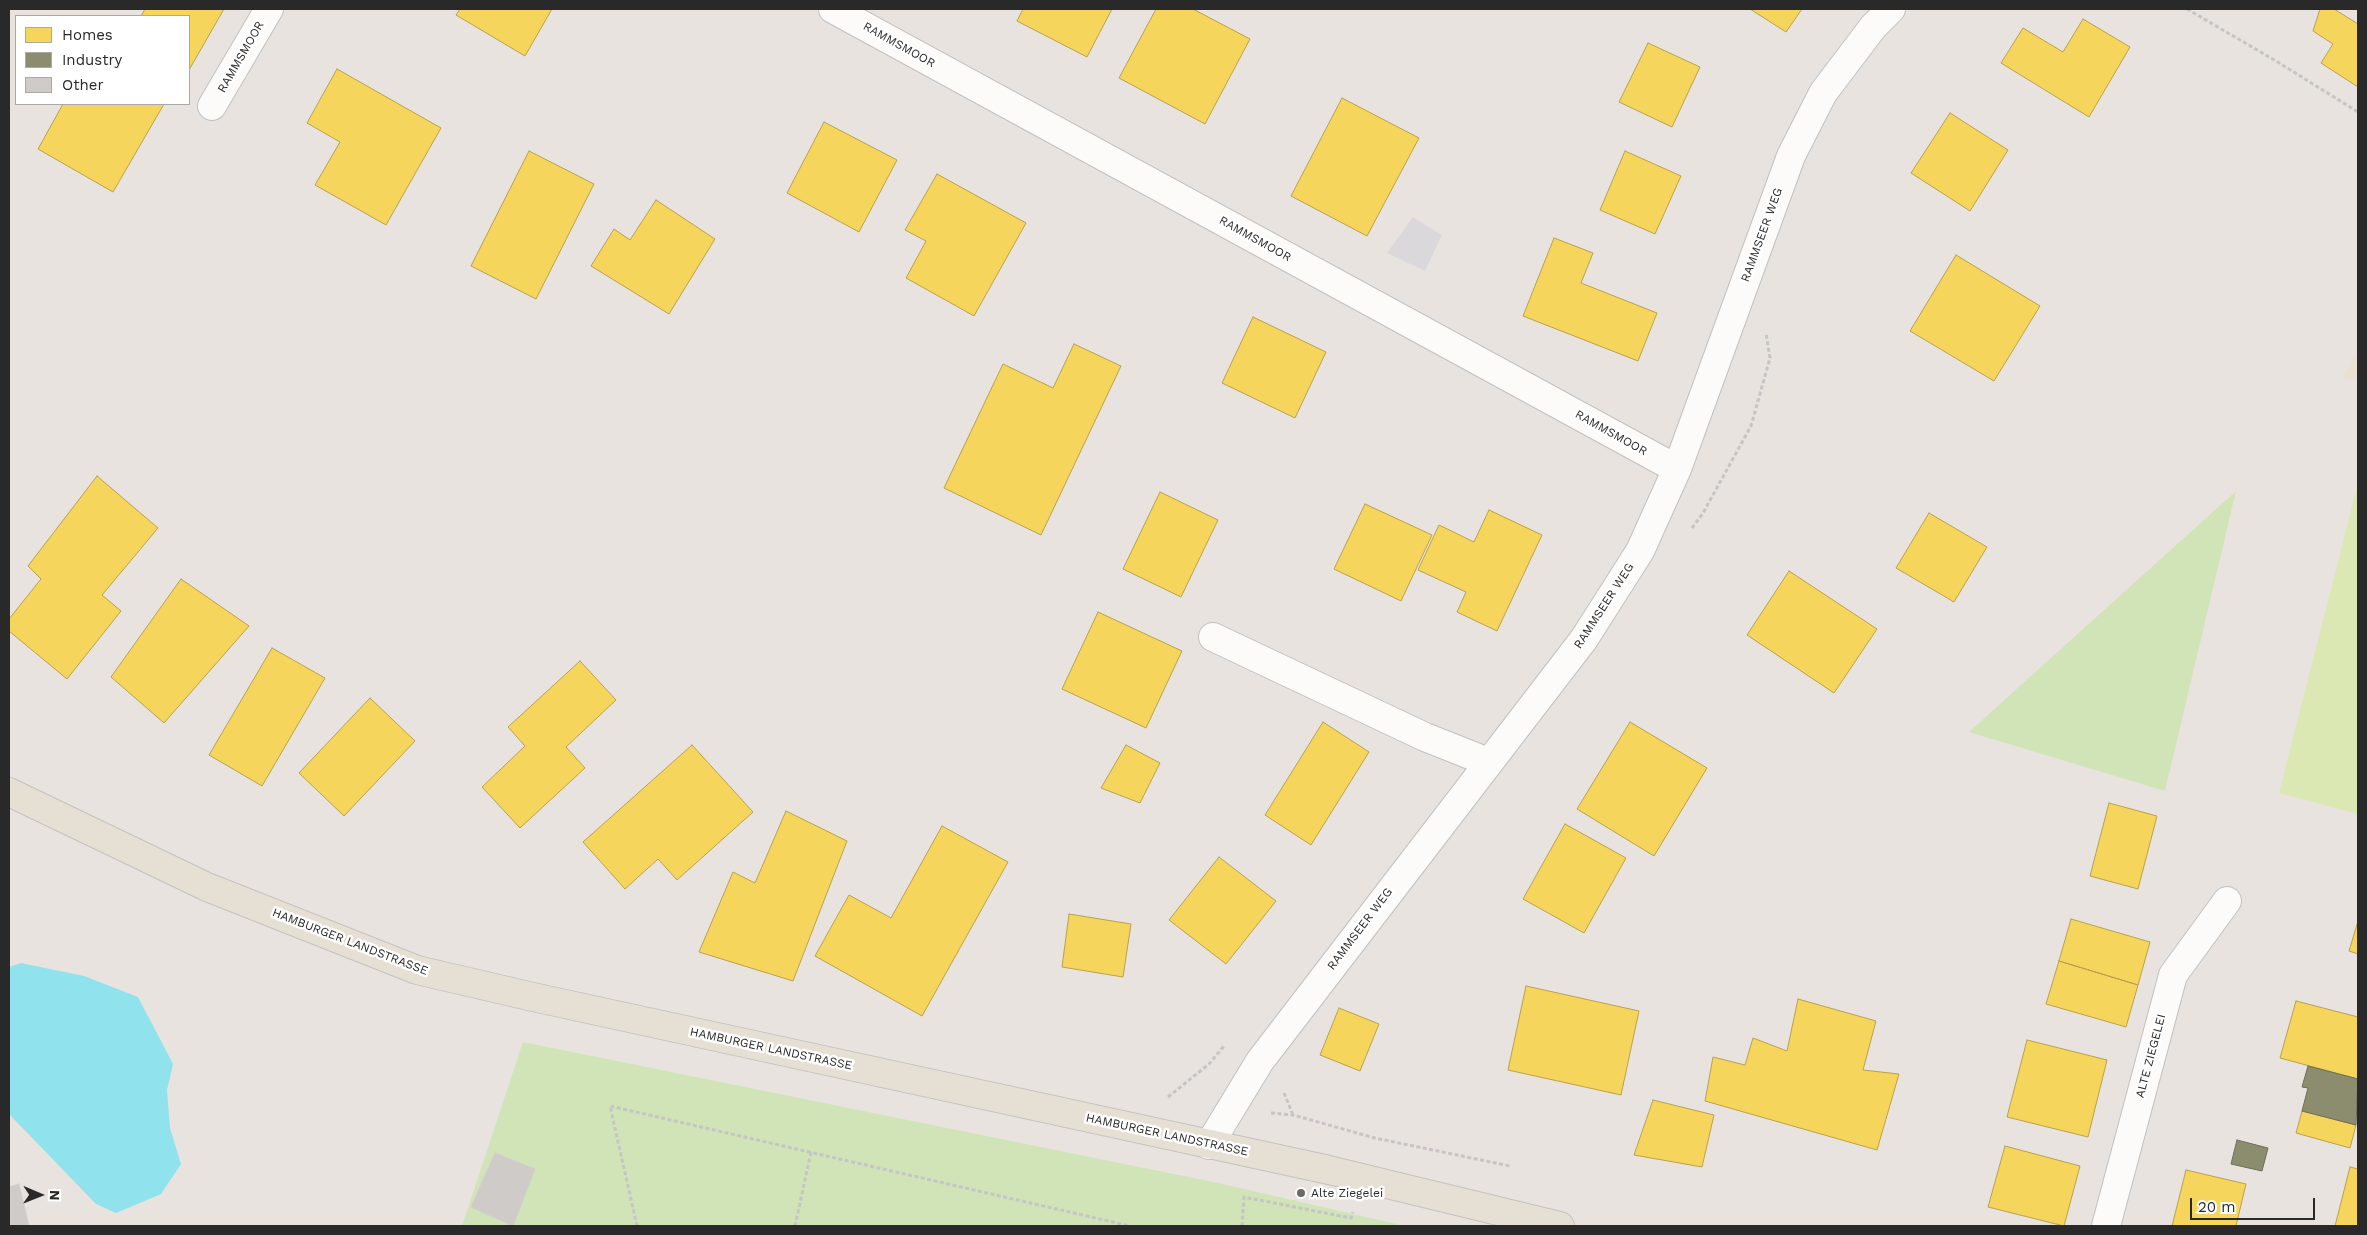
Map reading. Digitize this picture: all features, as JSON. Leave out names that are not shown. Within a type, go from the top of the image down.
[{"type":"main road","name":"HAMBURGER LANDSTRASSE","points":[[9,792],[207,887],[417,970],[1329,1170],[1560,1226]]},
{"type":"street","name":"RAMMSMOOR","points":[[212,106],[269,9]]},
{"type":"street","name":"RAMMSMOOR","points":[[833,9],[1677,470]]},
{"type":"street","name":"RAMMSEER WEG","points":[[1209,1145],[1260,1061],[1584,639],[1640,551],[1677,470],[1791,156],[1823,93],[1872,27],[1892,9]]},
{"type":"street","points":[[1213,637],[1425,737],[1488,762]]},
{"type":"street","name":"ALTE ZIEGELEI","points":[[2106,1226],[2173,975],[2227,901]]},
{"type":"path","points":[[2187,9],[2276,60],[2358,112]]},
{"type":"path","points":[[1162,1102],[1209,1064],[1227,1043]]},
{"type":"path","points":[[637,1226],[610,1106],[1130,1226]]},
{"type":"path","points":[[1293,1116],[1375,1138],[1510,1166]]},
{"type":"path","points":[[795,1226],[811,1152]]},
{"type":"shaded area","points":[[1413,217],[1442,235],[1425,271],[1387,253]]},
{"type":"shaded area","points":[[2358,348],[2358,381],[2343,378]]},
{"type":"green space","points":[[2358,483],[2358,814],[2279,793]]},
{"type":"green space","points":[[2236,491],[2165,791],[1969,732]]},
{"type":"green space","points":[[523,1042],[1218,1183],[1405,1226],[462,1226]]},
{"type":"water","points":[[21,963],[84,976],[138,997],[173,1064],[167,1090],[170,1128],[181,1164],[161,1194],[116,1213],[96,1204],[9,1114],[9,967]]},
{"type":"building: Homes","points":[[145,9],[224,9],[190,68],[190,15],[142,15]]},
{"type":"building: Homes","points":[[460,9],[552,9],[525,56],[456,15]]},
{"type":"building: Homes","points":[[1023,9],[1112,9],[1087,57],[1017,21]]},
{"type":"building: Homes","points":[[1156,9],[1193,9],[1250,39],[1205,124],[1119,78]]},
{"type":"building: Homes","points":[[1750,9],[1802,9],[1786,32]]},
{"type":"building: Homes","points":[[2320,9],[2334,9],[2358,24],[2358,87],[2321,63],[2333,44],[2313,31]]},
{"type":"building: Homes","points":[[2083,19],[2130,47],[2089,117],[2001,63],[2023,28],[2063,52]]},
{"type":"building: Homes","points":[[1648,43],[1700,67],[1672,127],[1619,102]]},
{"type":"building: Homes","points":[[337,69],[441,128],[386,225],[315,185],[340,142],[307,123]]},
{"type":"building: Homes","points":[[1342,98],[1419,138],[1367,236],[1291,196]]},
{"type":"building: Homes","points":[[62,105],[163,105],[113,192],[38,149]]},
{"type":"building: Homes","points":[[1950,113],[2008,150],[1970,211],[1911,173]]},
{"type":"building: Homes","points":[[824,122],[897,160],[859,232],[787,193]]},
{"type":"building: Homes","points":[[529,151],[594,184],[536,299],[471,266]]},
{"type":"building: Homes","points":[[1625,151],[1681,176],[1655,234],[1600,210]]},
{"type":"building: Homes","points":[[937,174],[1026,223],[974,316],[906,278],[926,241],[905,230]]},
{"type":"building: Homes","points":[[656,200],[715,239],[669,314],[591,266],[614,229],[630,240]]},
{"type":"building: Homes","points":[[1554,238],[1593,253],[1581,283],[1657,313],[1638,361],[1523,316]]},
{"type":"building: Homes","points":[[1956,255],[2040,306],[1994,381],[1910,331]]},
{"type":"building: Homes","points":[[1253,317],[1326,352],[1295,418],[1222,383]]},
{"type":"building: Homes","points":[[1074,344],[1121,366],[1041,535],[944,488],[1003,364],[1053,388]]},
{"type":"building: Homes","points":[[97,476],[158,528],[102,595],[121,611],[67,679],[9,631],[9,619],[41,579],[28,566]]},
{"type":"building: Homes","points":[[1160,492],[1218,520],[1181,597],[1123,569]]},
{"type":"building: Homes","points":[[1365,504],[1432,535],[1401,601],[1334,569]]},
{"type":"building: Homes","points":[[1489,510],[1542,535],[1497,631],[1457,612],[1466,592],[1418,570],[1439,525],[1474,542]]},
{"type":"building: Homes","points":[[1929,513],[1987,547],[1954,602],[1896,568]]},
{"type":"building: Homes","points":[[1789,571],[1877,629],[1834,693],[1747,635]]},
{"type":"building: Homes","points":[[181,579],[249,626],[164,723],[111,677]]},
{"type":"building: Homes","points":[[1098,612],[1182,651],[1146,728],[1062,689]]},
{"type":"building: Homes","points":[[272,648],[325,678],[262,786],[209,755]]},
{"type":"building: Homes","points":[[580,661],[616,700],[566,747],[585,768],[520,828],[482,787],[525,746],[508,727]]},
{"type":"building: Homes","points":[[370,698],[415,741],[344,816],[299,773]]},
{"type":"building: Homes","points":[[1323,722],[1369,752],[1311,845],[1265,815]]},
{"type":"building: Homes","points":[[1630,722],[1707,768],[1654,856],[1577,809]]},
{"type":"building: Homes","points":[[692,745],[753,812],[677,880],[658,859],[625,889],[583,842]]},
{"type":"building: Homes","points":[[1126,745],[1160,763],[1140,803],[1101,788]]},
{"type":"building: Homes","points":[[2109,803],[2157,816],[2138,889],[2090,876]]},
{"type":"building: Homes","points":[[786,811],[847,841],[793,981],[699,952],[733,872],[755,883]]},
{"type":"building: Homes","points":[[1565,824],[1626,858],[1584,933],[1523,899]]},
{"type":"building: Homes","points":[[942,826],[1008,862],[922,1016],[815,956],[849,895],[891,918]]},
{"type":"building: Homes","points":[[1219,857],[1276,901],[1226,964],[1169,920]]},
{"type":"building: Homes","points":[[1069,914],[1131,924],[1123,977],[1062,967]]},
{"type":"building: Homes","points":[[2071,919],[2150,942],[2138,985],[2059,961]]},
{"type":"building: Homes","points":[[2358,921],[2358,954],[2349,951]]},
{"type":"building: Homes","points":[[2059,961],[2138,985],[2126,1027],[2046,1004]]},
{"type":"building: Homes","points":[[1526,986],[1639,1011],[1621,1095],[1508,1070]]},
{"type":"building: Homes","points":[[1798,999],[1876,1021],[1863,1070],[1899,1074],[1877,1150],[1705,1101],[1713,1057],[1745,1065],[1753,1038],[1787,1051]]},
{"type":"building: Homes","points":[[2296,1001],[2358,1017],[2358,1079],[2280,1058]]},
{"type":"building: Homes","points":[[1339,1008],[1379,1024],[1360,1071],[1320,1055]]},
{"type":"building: Homes","points":[[2027,1040],[2107,1060],[2088,1137],[2007,1117]]},
{"type":"building: Homes","points":[[1653,1100],[1714,1115],[1702,1167],[1634,1155]]},
{"type":"building: Homes","points":[[2302,1111],[2356,1125],[2350,1148],[2296,1133]]},
{"type":"building: Homes","points":[[2005,1146],[2080,1166],[2064,1226],[1988,1207]]},
{"type":"building: Homes","points":[[2350,1167],[2358,1169],[2358,1226],[2335,1226]]},
{"type":"building: Homes","points":[[2186,1170],[2246,1184],[2236,1226],[2172,1226]]},
{"type":"building: Industry","points":[[2308,1066],[2358,1079],[2356,1125],[2302,1111],[2308,1088],[2302,1087]]},
{"type":"building: Industry","points":[[2237,1140],[2268,1148],[2262,1171],[2231,1164]]},
{"type":"building: Other","points":[[495,1153],[535,1169],[513,1226],[471,1207]]},
{"type":"building: Other","points":[[19,1184],[29,1226],[9,1226],[9,1187]]},
{"type":"place","name":"Alte Ziegelei","points":[[1301,1193]]}]
